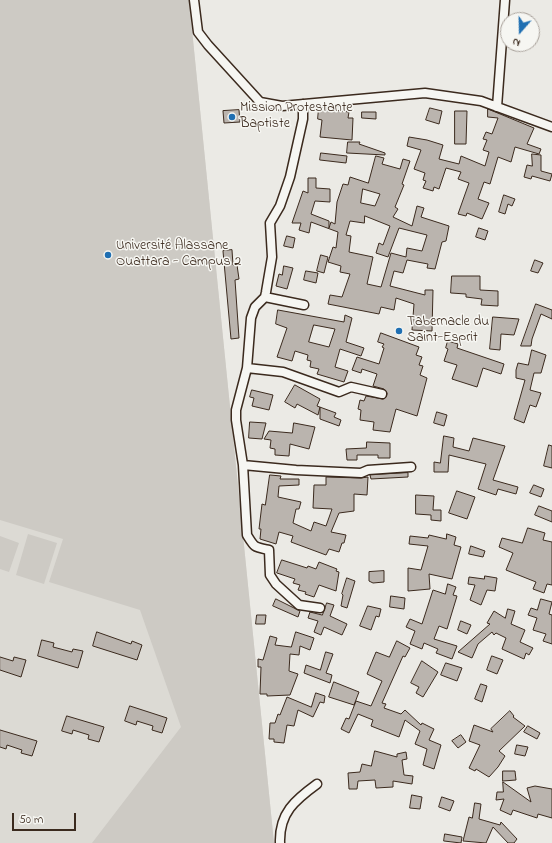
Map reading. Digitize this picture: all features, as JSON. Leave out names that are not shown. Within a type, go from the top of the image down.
[{"type":"street","points":[[194,0],[198,32],[260,102],[282,106],[425,93],[481,101],[552,127]]},
{"type":"street","points":[[497,107],[505,0]]},
{"type":"street","points":[[303,104],[303,119],[290,177],[280,206],[270,223],[272,257],[265,297],[255,307],[251,318],[248,368],[238,398],[236,420],[243,465],[247,535],[251,544],[255,547],[268,550],[270,575],[287,595],[299,605],[320,608]]},
{"type":"street","points":[[265,297],[304,305]]},
{"type":"street","points":[[248,368],[283,372],[339,392],[351,387],[382,394]]},
{"type":"street","points":[[243,465],[296,470],[362,473],[368,470],[411,467]]},
{"type":"street","points":[[280,843],[281,824],[289,809],[297,799],[317,784]]},
{"type":"shaded area","name":"Université Alassane Ouattara - Campus 2","points":[[0,0],[189,0],[274,843],[0,843]]},
{"type":"shaded area","name":"Université Alassane Ouattara - Campus 2","points":[[0,0],[189,0],[274,843],[92,843],[181,727],[140,610],[49,582],[63,539],[0,520]]},
{"type":"shaded area","points":[[28,534],[57,543],[44,584],[16,575]]},
{"type":"shaded area","points":[[0,536],[19,543],[9,572],[0,569]]},
{"type":"building","points":[[319,108],[349,112],[348,118],[353,118],[352,140],[320,137],[322,120],[318,119]]},
{"type":"building","points":[[430,108],[442,111],[439,124],[426,120]]},
{"type":"building","points":[[488,109],[534,128],[527,144],[541,149],[539,154],[515,147],[511,162],[498,157],[490,184],[484,182],[478,199],[489,203],[482,219],[467,213],[466,216],[458,214],[469,183],[458,179],[461,172],[446,168],[439,189],[434,187],[433,191],[423,188],[426,181],[423,180],[425,173],[414,169],[421,150],[407,146],[409,137],[427,140],[443,145],[439,159],[459,164],[461,156],[485,166],[489,152],[483,150],[487,140],[483,139],[486,132],[492,134],[498,118],[488,117]]},
{"type":"building","points":[[239,110],[240,122],[224,123],[223,111]]},
{"type":"building","points":[[455,111],[467,111],[466,144],[455,144]]},
{"type":"building","points":[[362,112],[376,112],[376,119],[362,118]]},
{"type":"building","points":[[348,142],[360,142],[359,144],[385,153],[385,155],[347,153]]},
{"type":"building","points":[[321,153],[347,156],[346,163],[320,160]]},
{"type":"building","points":[[532,154],[541,155],[541,171],[552,174],[550,181],[532,176],[531,179],[524,177],[527,165],[532,166]]},
{"type":"building","points":[[376,156],[384,158],[382,164],[400,169],[403,159],[410,161],[402,184],[404,185],[395,207],[398,209],[393,217],[412,226],[417,206],[424,208],[421,217],[449,226],[446,241],[442,242],[435,269],[427,268],[428,264],[407,260],[403,273],[394,271],[390,286],[425,295],[425,290],[433,290],[432,331],[412,330],[414,304],[396,298],[394,310],[381,307],[379,314],[328,304],[330,295],[342,297],[350,274],[340,272],[341,266],[328,262],[333,247],[336,248],[338,232],[311,222],[309,233],[299,230],[301,223],[292,223],[303,191],[308,193],[308,178],[316,178],[316,188],[330,189],[330,202],[315,201],[311,214],[329,221],[329,228],[331,222],[335,224],[337,202],[343,184],[348,185],[350,177],[368,183]],"holes":[[[363,189],[380,194],[375,206],[361,203]],[[365,216],[390,226],[383,245],[379,243],[376,253],[388,257],[399,228],[427,235],[422,251],[407,248],[406,257],[391,253],[381,287],[367,284],[373,257],[349,252],[351,236],[346,235],[350,221],[364,223]]]},
{"type":"building","points":[[504,195],[515,199],[512,206],[508,204],[505,214],[499,212]]},
{"type":"building","points":[[479,228],[488,231],[485,240],[476,237]]},
{"type":"building","points":[[287,236],[295,238],[293,248],[284,246]]},
{"type":"building","points":[[232,250],[233,265],[237,265],[239,279],[235,280],[239,338],[231,339],[223,251]]},
{"type":"building","points":[[321,255],[328,257],[324,273],[317,271]]},
{"type":"building","points":[[535,260],[543,263],[538,273],[531,271]]},
{"type":"building","points":[[284,266],[293,268],[287,289],[276,286],[279,274],[282,275]]},
{"type":"building","points":[[306,271],[318,273],[316,283],[304,280]]},
{"type":"building","points":[[452,276],[480,276],[480,290],[498,291],[498,306],[481,305],[482,299],[466,297],[466,294],[451,293]]},
{"type":"building","points":[[536,304],[552,310],[552,319],[541,314],[531,346],[521,346]]},
{"type":"building","points":[[278,310],[344,322],[345,315],[352,318],[346,342],[364,348],[361,356],[340,349],[335,367],[348,371],[344,382],[317,374],[319,369],[310,367],[311,361],[307,360],[308,355],[295,351],[292,361],[277,357],[287,328],[276,324]],"holes":[[[314,325],[335,329],[329,347],[309,342]]]},
{"type":"building","points":[[493,317],[519,319],[514,335],[501,334],[500,350],[490,349]]},
{"type":"building","points":[[381,333],[419,347],[416,355],[422,357],[419,365],[423,366],[420,375],[427,378],[417,416],[396,409],[390,432],[373,430],[374,422],[360,420],[361,410],[358,409],[360,400],[364,401],[366,396],[383,399],[386,397],[387,393],[384,389],[373,386],[377,374],[362,369],[361,373],[352,370],[357,357],[379,364],[384,348],[382,347],[384,344],[378,342]]},
{"type":"building","points":[[448,341],[458,344],[457,348],[504,364],[501,374],[483,368],[477,387],[452,379],[457,365],[444,361],[448,349],[446,348]]},
{"type":"building","points":[[532,350],[546,355],[541,373],[534,373],[530,390],[541,393],[536,407],[530,405],[524,423],[514,419],[525,380],[516,378],[516,370],[518,363],[528,365]]},
{"type":"building","points":[[295,385],[320,399],[317,406],[320,407],[318,415],[297,404],[295,408],[285,402]]},
{"type":"building","points":[[252,390],[273,395],[269,410],[252,406],[254,398],[250,397]]},
{"type":"building","points":[[320,407],[336,413],[334,417],[341,420],[339,426],[320,419]]},
{"type":"building","points":[[437,412],[447,415],[444,426],[434,423]]},
{"type":"building","points":[[250,422],[266,423],[262,439],[249,438]]},
{"type":"building","points":[[294,423],[315,427],[309,449],[290,444],[289,456],[275,455],[275,449],[270,448],[271,440],[264,439],[269,431],[292,433]]},
{"type":"building","points":[[444,436],[454,438],[453,447],[469,451],[473,438],[505,446],[493,480],[518,487],[516,494],[498,489],[496,495],[478,489],[486,464],[449,455],[448,472],[434,472],[434,462],[440,463]]},
{"type":"building","points":[[367,442],[390,443],[390,458],[378,458],[378,455],[357,455],[357,460],[347,460],[346,449],[366,448]]},
{"type":"building","points":[[549,445],[552,446],[552,468],[544,466]]},
{"type":"building","points":[[408,473],[408,477],[371,479],[370,475]]},
{"type":"building","points":[[270,475],[281,476],[280,479],[299,479],[299,485],[279,486],[278,497],[301,502],[299,509],[296,509],[293,523],[311,531],[314,522],[326,526],[332,509],[313,508],[314,485],[326,485],[326,477],[368,477],[367,495],[354,494],[354,511],[339,513],[331,532],[346,535],[339,552],[329,549],[326,555],[291,542],[293,536],[279,532],[276,544],[260,539],[261,529],[259,529],[262,504],[265,505]]},
{"type":"building","points":[[534,485],[544,489],[541,497],[530,493]]},
{"type":"building","points":[[457,491],[475,497],[467,519],[449,513]]},
{"type":"building","points":[[416,495],[434,496],[433,510],[441,510],[441,521],[431,520],[431,515],[416,514]]},
{"type":"building","points":[[539,506],[552,511],[552,522],[535,515]]},
{"type":"building","points":[[528,528],[545,533],[543,540],[552,542],[552,585],[547,584],[544,593],[533,589],[536,582],[506,570],[513,553],[499,547],[502,538],[522,543]]},
{"type":"building","points":[[447,534],[456,537],[454,545],[461,547],[452,579],[429,574],[430,589],[408,591],[408,568],[421,570],[428,546],[409,544],[410,536],[428,538],[429,535],[446,539]]},
{"type":"building","points":[[471,546],[485,551],[483,557],[469,554]]},
{"type":"building","points":[[282,560],[307,568],[308,566],[316,569],[319,562],[337,569],[336,571],[339,572],[336,591],[319,585],[314,597],[305,594],[306,592],[298,590],[300,585],[293,583],[295,579],[277,573]]},
{"type":"building","points":[[384,571],[384,582],[373,583],[369,581],[369,572]]},
{"type":"building","points":[[485,576],[497,578],[495,591],[487,590],[481,605],[470,600],[475,585],[468,584],[469,577],[484,579]]},
{"type":"building","points":[[347,578],[355,581],[347,608],[341,606],[342,594]]},
{"type":"building","points":[[448,584],[456,587],[453,595],[457,596],[447,629],[439,626],[434,639],[457,646],[452,659],[436,653],[438,649],[424,643],[422,649],[410,644],[415,631],[406,627],[410,619],[422,624],[433,590],[445,594]]},
{"type":"building","points":[[391,596],[405,598],[404,609],[390,607]]},
{"type":"building","points":[[276,599],[300,611],[298,617],[273,606]]},
{"type":"building","points":[[541,599],[552,602],[549,614],[552,615],[552,644],[543,641],[546,634],[533,630],[537,618],[528,615],[531,608],[537,610]]},
{"type":"building","points":[[327,603],[334,605],[330,616],[347,624],[342,635],[324,627],[321,635],[314,632],[318,621],[308,618],[310,612],[322,615]]},
{"type":"building","points":[[368,606],[381,609],[379,617],[376,616],[371,630],[360,626]]},
{"type":"building","points":[[508,609],[515,611],[511,624],[525,630],[520,642],[533,648],[529,655],[526,653],[524,659],[502,649],[506,638],[496,633],[494,635],[492,632],[478,644],[472,658],[458,652],[490,624],[487,623],[494,611],[505,618]]},
{"type":"building","points":[[257,615],[266,615],[265,624],[256,624]]},
{"type":"building","points":[[461,621],[471,625],[467,634],[458,630]]},
{"type":"building","points":[[97,632],[131,644],[132,641],[142,645],[137,660],[93,646]]},
{"type":"building","points":[[296,632],[314,638],[310,650],[300,646],[299,655],[290,654],[289,671],[298,674],[290,695],[267,696],[267,694],[260,694],[261,667],[258,667],[258,659],[263,660],[270,636],[277,638],[275,645],[291,647]]},
{"type":"building","points":[[42,640],[54,643],[53,647],[72,652],[73,649],[83,651],[78,668],[38,656]]},
{"type":"building","points":[[397,641],[410,648],[405,657],[403,656],[382,703],[386,704],[384,708],[401,714],[405,710],[421,725],[422,723],[434,729],[429,740],[441,745],[434,769],[423,765],[427,749],[415,744],[420,731],[405,720],[399,737],[371,726],[373,720],[358,714],[349,733],[341,729],[346,718],[349,719],[356,701],[371,706],[382,681],[367,674],[376,652],[389,657]]},
{"type":"building","points":[[326,652],[333,654],[326,673],[332,675],[330,683],[304,673],[306,665],[320,670]]},
{"type":"building","points":[[492,656],[503,660],[497,674],[487,670]]},
{"type":"building","points":[[0,657],[13,661],[14,657],[26,660],[21,677],[0,670]]},
{"type":"building","points":[[422,661],[438,672],[423,697],[416,693],[419,687],[411,683]]},
{"type":"building","points":[[446,663],[462,668],[457,681],[441,675]]},
{"type":"building","points":[[334,682],[359,692],[354,705],[329,697]]},
{"type":"building","points":[[481,684],[487,686],[482,702],[475,699]]},
{"type":"building","points":[[316,693],[325,696],[324,703],[320,702],[313,717],[298,710],[294,726],[287,725],[284,743],[274,742],[274,739],[269,739],[270,723],[275,723],[287,697],[311,707]]},
{"type":"building","points":[[130,706],[167,718],[162,733],[152,730],[153,726],[137,721],[136,725],[125,721]]},
{"type":"building","points":[[510,711],[514,716],[513,717],[525,726],[499,751],[505,756],[498,767],[489,777],[476,769],[475,771],[469,768],[480,745],[469,741],[474,725],[493,732],[491,729]]},
{"type":"building","points":[[67,716],[104,727],[99,742],[88,739],[89,735],[73,730],[72,734],[62,731]]},
{"type":"building","points":[[528,726],[540,733],[537,739],[524,732]]},
{"type":"building","points":[[0,730],[37,741],[32,756],[21,753],[22,750],[7,745],[6,749],[0,747]]},
{"type":"building","points":[[461,735],[466,742],[458,748],[452,741]]},
{"type":"building","points":[[517,745],[528,747],[525,756],[515,754]]},
{"type":"building","points":[[375,751],[397,757],[397,754],[406,752],[407,759],[402,760],[404,775],[413,776],[412,784],[393,781],[393,787],[376,788],[375,780],[358,781],[357,789],[349,789],[348,773],[360,772],[362,764],[371,766]]},
{"type":"building","points":[[503,771],[515,771],[516,780],[503,781]]},
{"type":"building","points":[[503,782],[531,802],[527,788],[535,786],[552,789],[552,818],[538,814],[537,818],[513,810],[511,815],[500,810],[504,799],[496,800],[497,792],[503,792]]},
{"type":"building","points":[[412,795],[422,797],[420,809],[410,808]]},
{"type":"building","points":[[442,797],[454,801],[450,811],[439,807]]},
{"type":"building","points":[[475,803],[481,804],[479,819],[500,825],[501,822],[517,839],[514,843],[508,843],[493,827],[486,843],[463,841],[469,817],[472,818]]},
{"type":"building","points":[[445,834],[462,837],[461,843],[444,841]]},
{"type":"place","name":"Mission Protestante Baptiste","points":[[232,117]]},
{"type":"place","name":"Université Alassane Ouattara - Campus 2","points":[[108,255]]},
{"type":"place","name":"Tabernacle du Saint-Esprit","points":[[399,331]]}]
